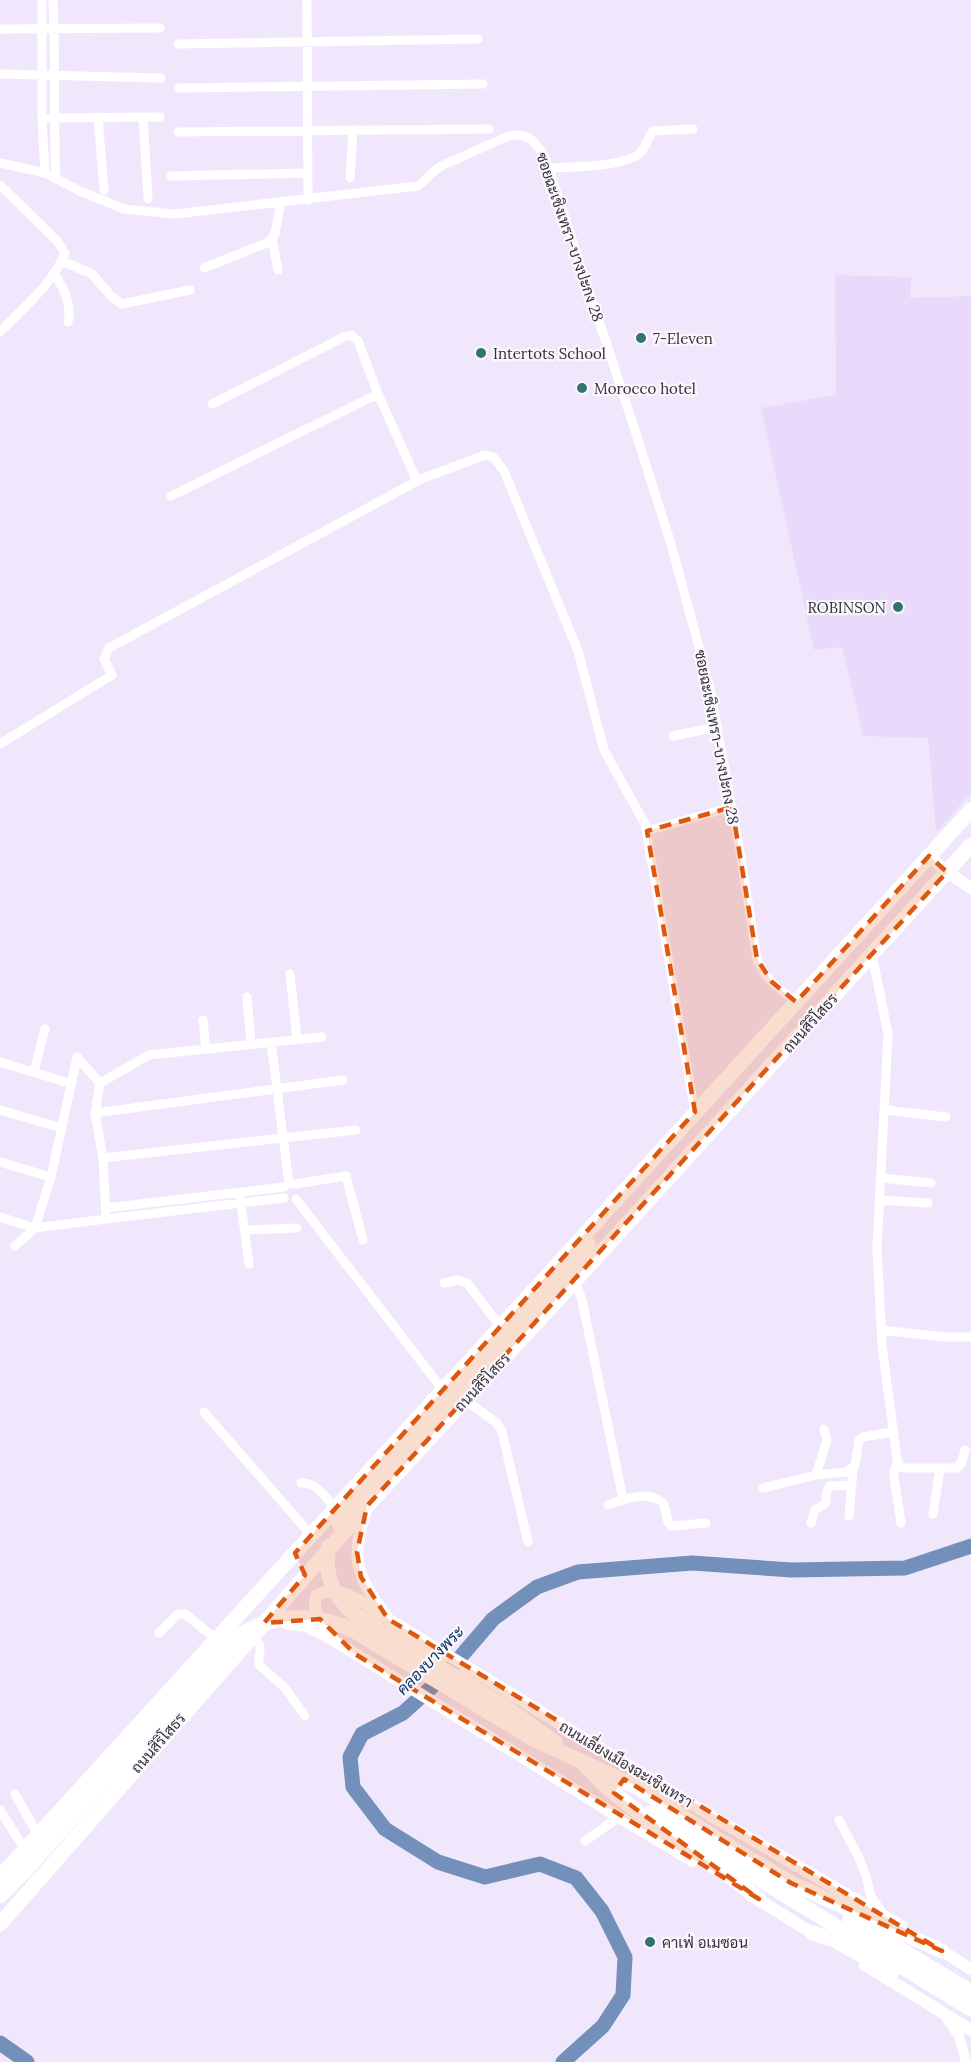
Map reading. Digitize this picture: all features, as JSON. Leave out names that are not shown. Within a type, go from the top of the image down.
[{"type":"highway","name":"ถนนสิริโสธร","points":[[0,1877],[971,810]]},
{"type":"highway","name":"ถนนสิริโสธร","points":[[0,1924],[367,1506],[971,845]]},
{"type":"highway","points":[[634,1180],[560,1278],[345,1516],[335,1531],[329,1548],[328,1574],[339,1598],[354,1614],[507,1708],[588,1767],[603,1784],[663,1833],[732,1878],[759,1899]]},
{"type":"highway","points":[[295,1553],[295,1562],[298,1567],[310,1570]]},
{"type":"highway","points":[[270,1580],[277,1578],[283,1580],[288,1585],[290,1593]]},
{"type":"highway","points":[[0,1896],[227,1645],[257,1625],[275,1619],[296,1617],[326,1620],[356,1632],[535,1740],[637,1787],[719,1840],[971,1992]]},
{"type":"highway","name":"ถนนเลี่ยงเมืองฉะเชิงเทรา","points":[[603,1784],[971,2009]]},
{"type":"highway","points":[[791,1883],[942,1952]]},
{"type":"highway","points":[[813,1933],[834,1940],[971,2016]]},
{"type":"main road","points":[[929,856],[947,872],[971,888]]},
{"type":"main road","name":"ถนนเลี่ยงเมืองฉะเชิงเทรา","points":[[367,1506],[357,1540],[358,1565],[364,1583],[388,1619],[708,1814],[970,1969]]},
{"type":"main road","points":[[355,1654],[319,1617],[315,1611],[316,1596],[324,1592],[341,1593],[357,1599],[388,1619]]},
{"type":"main road","points":[[253,1634],[288,1624],[306,1626],[330,1638],[619,1817],[759,1899],[971,2030]]},
{"type":"street","points":[[42,0],[44,28],[42,118],[45,173]]},
{"type":"street","points":[[53,0],[56,75],[53,118],[56,179]]},
{"type":"street","points":[[307,0],[308,200]]},
{"type":"street","points":[[0,29],[160,28]]},
{"type":"street","points":[[178,44],[478,39]]},
{"type":"street","points":[[0,75],[161,78]]},
{"type":"street","points":[[178,88],[483,84]]},
{"type":"street","points":[[98,117],[104,190]]},
{"type":"street","points":[[143,117],[148,199]]},
{"type":"street","points":[[42,118],[160,117]]},
{"type":"street","points":[[178,132],[489,129]]},
{"type":"street","points":[[549,168],[593,166],[627,160],[642,152],[652,131],[693,129]]},
{"type":"street","points":[[350,178],[353,130]]},
{"type":"street","name":"ซอยฉะเชิงเทรา-บางปะกง 28","points":[[0,163],[45,173],[124,209],[176,214],[418,186],[439,167],[513,135],[524,135],[536,143],[549,168],[623,392],[671,544],[709,684],[759,967],[772,982],[796,1002]]},
{"type":"street","points":[[171,176],[307,173]]},
{"type":"street","points":[[0,185],[62,247],[65,253],[62,261],[39,292],[0,332]]},
{"type":"street","points":[[278,270],[272,238],[281,202]]},
{"type":"street","points":[[204,268],[269,242],[272,238]]},
{"type":"street","points":[[62,261],[92,274],[111,296],[122,303],[190,290]]},
{"type":"street","points":[[53,274],[62,285],[70,315],[68,322]]},
{"type":"street","points":[[212,404],[351,335],[358,340],[378,394],[417,481]]},
{"type":"street","points":[[171,496],[378,394]]},
{"type":"street","points":[[0,744],[111,675],[105,659],[109,648],[417,481],[485,455],[493,457],[504,471],[578,651],[604,750],[611,766],[637,808],[646,831],[695,1112]]},
{"type":"street","points":[[673,736],[717,727]]},
{"type":"street","points":[[646,831],[732,807]]},
{"type":"street","points":[[872,954],[888,1034],[877,1248],[881,1330],[898,1462],[903,1468],[957,1468],[962,1462],[965,1450]]},
{"type":"street","points":[[290,974],[297,1039]]},
{"type":"street","points":[[247,997],[251,1044]]},
{"type":"street","points":[[203,1020],[206,1049]]},
{"type":"street","points":[[34,1072],[45,1029]]},
{"type":"street","points":[[100,1083],[149,1055],[322,1036]]},
{"type":"street","points":[[271,1042],[289,1185],[282,1193],[284,1198]]},
{"type":"street","points":[[15,1246],[35,1228],[51,1177],[77,1057],[100,1083],[96,1113],[103,1158],[106,1219]]},
{"type":"street","points":[[0,1062],[72,1084]]},
{"type":"street","points":[[96,1113],[277,1087],[343,1080]]},
{"type":"street","points":[[0,1110],[62,1128]]},
{"type":"street","points":[[885,1110],[946,1117]]},
{"type":"street","points":[[103,1158],[356,1130]]},
{"type":"street","points":[[0,1162],[51,1177]]},
{"type":"street","points":[[106,1208],[346,1176],[363,1240]]},
{"type":"street","points":[[880,1178],[931,1183]]},
{"type":"street","points":[[0,1217],[35,1228],[241,1202],[284,1198],[291,1201],[296,1199],[300,1191],[289,1185]]},
{"type":"street","points":[[239,1191],[249,1264]]},
{"type":"street","points":[[296,1199],[443,1390]]},
{"type":"street","points":[[879,1200],[928,1203]]},
{"type":"street","points":[[245,1230],[297,1228]]},
{"type":"street","points":[[444,1284],[458,1280],[467,1283],[500,1326]]},
{"type":"street","points":[[575,1281],[582,1300],[623,1499]]},
{"type":"street","points":[[881,1330],[945,1337],[971,1337]]},
{"type":"street","points":[[465,1400],[497,1423],[502,1432],[528,1542]]},
{"type":"street","points":[[204,1412],[311,1534]]},
{"type":"street","points":[[816,1475],[827,1440],[824,1429]]},
{"type":"street","points":[[849,1516],[853,1468],[859,1440],[863,1437],[893,1432]]},
{"type":"street","points":[[898,1462],[894,1470],[894,1477],[901,1522]]},
{"type":"street","points":[[763,1488],[816,1475],[847,1472],[853,1468]]},
{"type":"street","points":[[933,1514],[940,1468]]},
{"type":"street","points":[[301,1483],[315,1486],[335,1508]]},
{"type":"street","points":[[812,1523],[815,1510],[826,1503],[826,1494],[830,1486],[834,1484],[852,1485]]},
{"type":"street","points":[[608,1505],[640,1496],[661,1501],[666,1510],[668,1522],[672,1526],[706,1523]]},
{"type":"street","points":[[159,1633],[177,1615],[185,1614],[216,1639]]},
{"type":"street","points":[[253,1634],[262,1649],[259,1665],[285,1688],[305,1716]]},
{"type":"street","points":[[15,1794],[38,1835]]},
{"type":"street","points":[[0,1810],[25,1850]]},
{"type":"street","points":[[585,1841],[619,1817]]},
{"type":"street","points":[[839,1820],[859,1858],[870,1895],[885,1917]]},
{"type":"street","points":[[942,2012],[959,2036],[967,2062]]},
{"type":"street","points":[[967,2062],[971,2054]]},
{"type":"highlighted area","points":[[732,807],[757,959],[772,982],[796,1002],[929,856],[947,872],[367,1506],[357,1552],[361,1577],[388,1619],[942,1951],[791,1883],[624,1779],[614,1793],[759,1899],[355,1654],[320,1619],[264,1623],[305,1575],[295,1553],[695,1112],[647,831]]},
{"type":"shaded area","points":[[835,275],[911,277],[910,298],[971,296],[971,793],[936,832],[928,738],[863,736],[842,647],[814,650],[761,408],[836,395]]},
{"type":"waterway","name":"คลองบางพระ","points":[[563,2062],[603,2026],[623,1995],[625,1957],[602,1911],[576,1878],[540,1864],[485,1877],[438,1862],[385,1829],[353,1787],[350,1757],[362,1734],[403,1713],[445,1675],[493,1619],[537,1587],[578,1572],[692,1563],[792,1570],[905,1568],[971,1546]]},
{"type":"waterway","name":"คลองบางพระ","points":[[0,2043],[27,2062]]},
{"type":"place","name":"7-Eleven","points":[[641,338]]},
{"type":"place","name":"Intertots School","points":[[481,353]]},
{"type":"place","name":"Morocco hotel","points":[[582,388]]},
{"type":"place","name":"ROBINSON","points":[[898,607]]},
{"type":"place","name":"คาเฟ่ อเมซอน","points":[[650,1942]]}]
